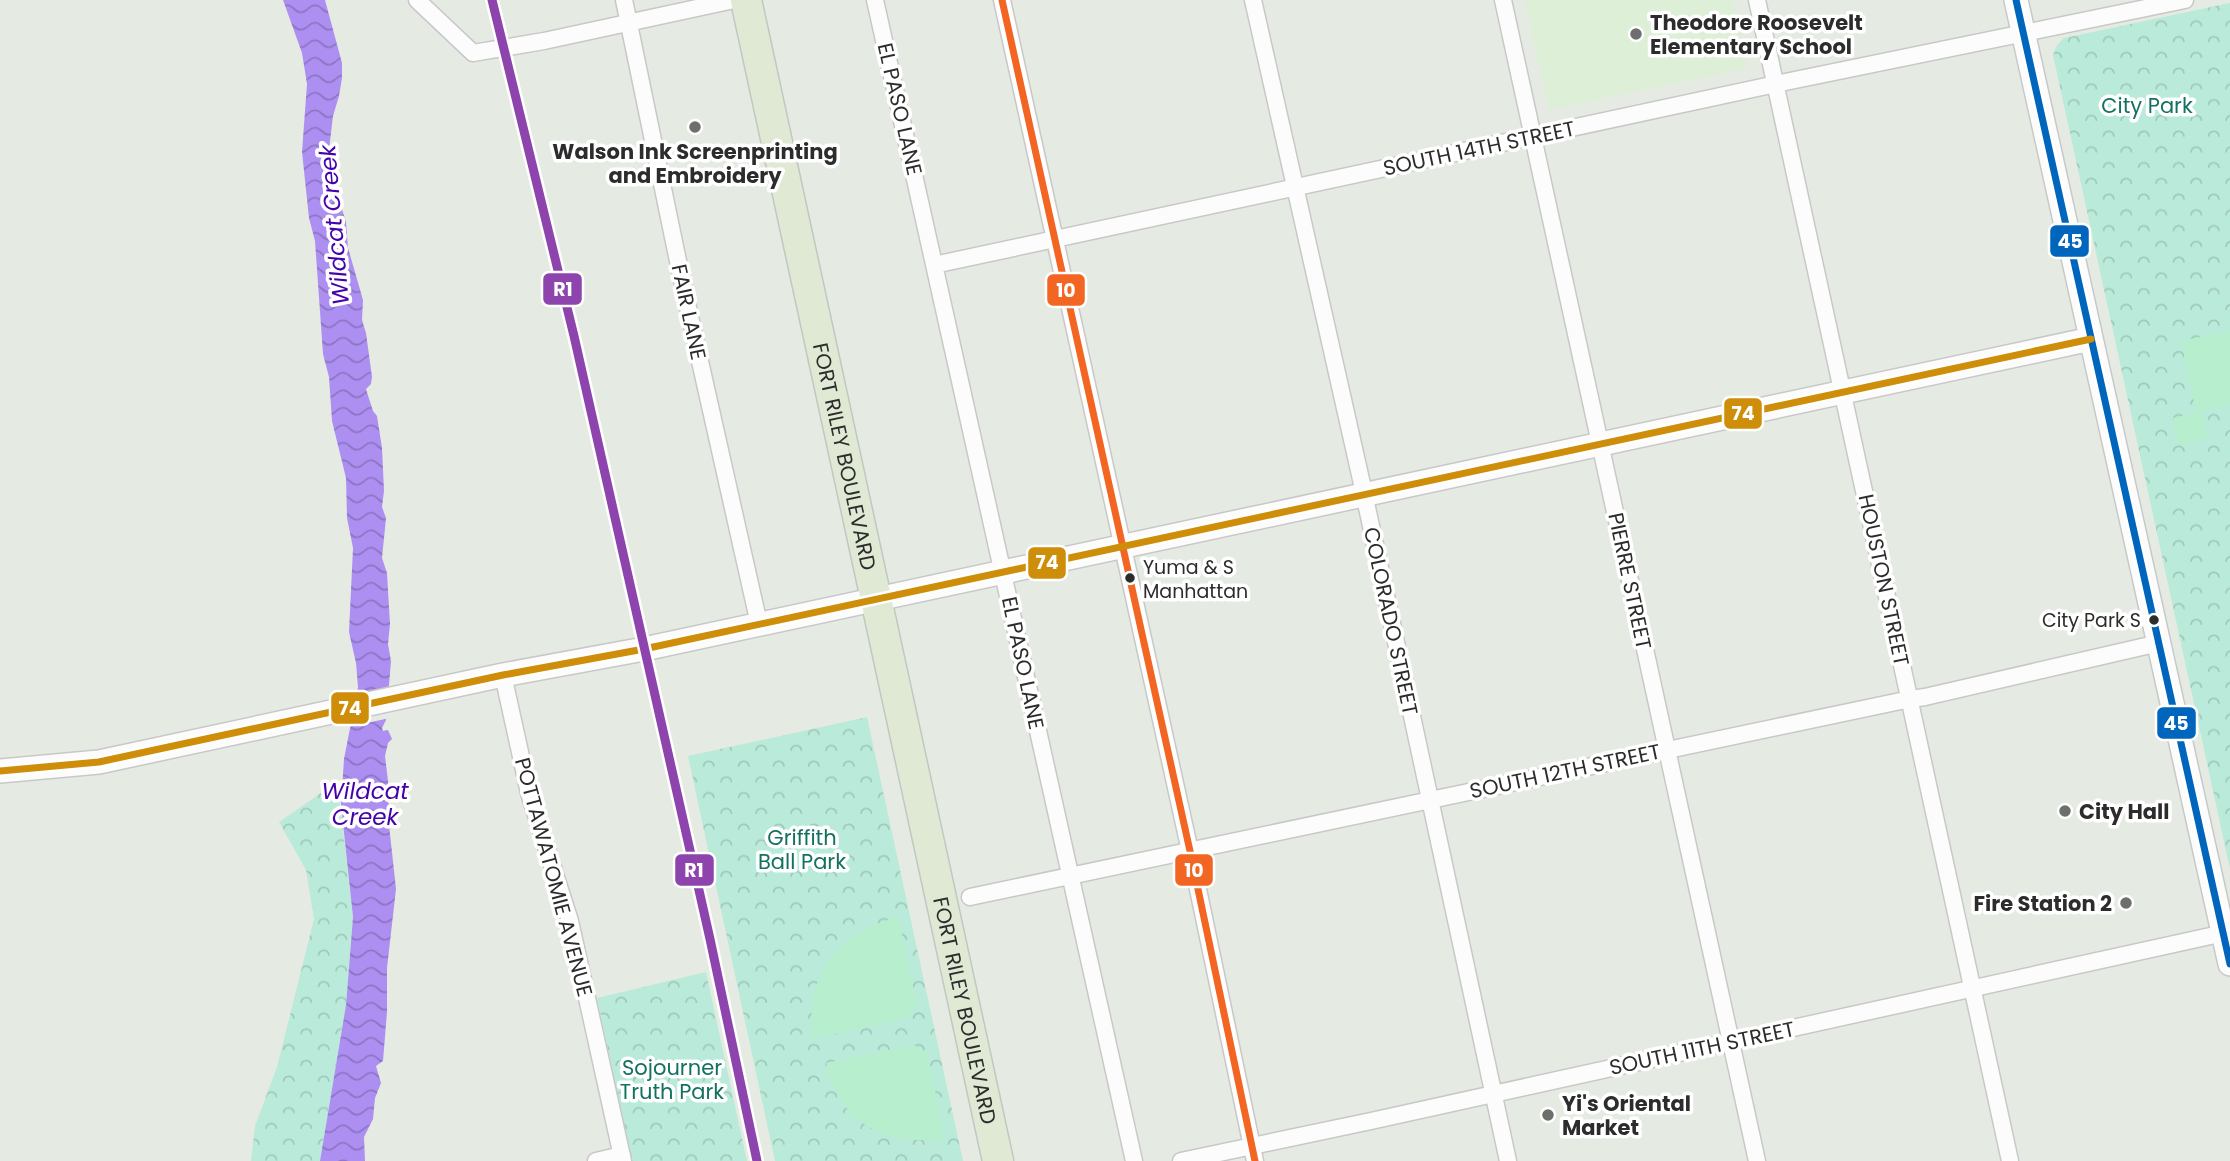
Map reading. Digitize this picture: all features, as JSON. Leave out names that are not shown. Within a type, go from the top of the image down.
[{"type":"highway","name":"FORT RILEY BOULEVARD","points":[[746,0],[998,1161]]},
{"type":"street","points":[[417,0],[473,54],[734,0]]},
{"type":"street","name":"FAIR LANE","points":[[624,0],[684,290],[759,624]]},
{"type":"street","name":"EL PASO LANE","points":[[875,0],[1134,1161]]},
{"type":"street","points":[[1002,0],[1190,851],[1253,1154]]},
{"type":"street","name":"COLORADO STREET","points":[[1253,0],[1364,495],[1508,1161]]},
{"type":"street","name":"PIERRE STREET","points":[[1503,0],[1757,1161]]},
{"type":"street","name":"HOUSTON STREET","points":[[1757,0],[2010,1161]]},
{"type":"street","points":[[2016,0],[2159,643],[2227,932],[2230,964]]},
{"type":"street","name":"SOUTH 14TH STREET","points":[[934,265],[2023,32],[2185,0]]},
{"type":"street","points":[[0,771],[99,762],[503,675],[644,649],[2091,340]]},
{"type":"street","name":"SOUTH 12TH STREET","points":[[970,897],[1925,697],[2159,643]]},
{"type":"street","name":"POTTAWATOMIE AVENUE","points":[[503,675],[529,793],[570,921],[622,1158]]},
{"type":"street","name":"SOUTH 11TH STREET","points":[[1181,1161],[1253,1154],[1493,1094],[2227,932]]},
{"type":"street","points":[[596,1161],[622,1158]]},
{"type":"shaded area","name":"Theodore Roosevelt Elementary School","points":[[1525,0],[1733,0],[1747,68],[1549,110]]},
{"type":"green space","name":"City Park","points":[[2230,3],[2230,869],[2053,55],[2064,38]]},
{"type":"green space","points":[[2230,331],[2230,404],[2196,411],[2181,341]]},
{"type":"green space","points":[[2202,411],[2208,438],[2179,445],[2173,418]]},
{"type":"green space","name":"Griffith Ball Park","points":[[867,717],[963,1161],[775,1161],[688,756]]},
{"type":"green space","points":[[331,786],[339,794],[353,917],[346,1005],[320,1161],[251,1161],[255,1126],[277,1067],[314,919],[306,870],[279,822]]},
{"type":"green space","points":[[898,917],[917,1006],[910,1017],[812,1039],[814,995],[829,960],[857,934]]},
{"type":"green space","name":"Sojourner Truth Park","points":[[706,972],[747,1161],[632,1161],[597,998]]},
{"type":"green space","points":[[914,1045],[927,1053],[945,1139],[898,1138],[870,1128],[846,1108],[832,1083],[826,1063]]},
{"type":"water","name":"Wildcat Creek","points":[[283,0],[325,0],[342,63],[342,78],[333,116],[329,150],[334,184],[346,222],[348,248],[363,300],[362,320],[372,377],[371,384],[366,389],[377,416],[382,448],[382,507],[386,518],[382,558],[387,573],[390,624],[388,644],[391,661],[386,720],[382,728],[383,731],[388,730],[392,739],[388,743],[385,756],[396,889],[387,968],[383,1061],[376,1066],[381,1083],[375,1098],[373,1119],[364,1137],[365,1161],[320,1161],[346,1005],[353,917],[341,805],[344,759],[358,687],[349,632],[353,548],[347,518],[346,478],[332,421],[329,377],[323,354],[315,241],[309,218],[302,152],[307,84],[302,53]]},
{"type":"pier","points":[[394,688],[390,718],[348,727],[353,696]]},
{"type":"transit line","name":"R1","points":[[492,0],[574,336],[710,939],[757,1161]]},
{"type":"transit line","name":"10","points":[[1002,0],[1190,851],[1255,1161]]},
{"type":"transit line","name":"45","points":[[2016,0],[2230,964]]},
{"type":"transit line","name":"74","points":[[0,771],[99,762],[503,675],[644,649],[2091,339]]},
{"type":"place","name":"Theodore Roosevelt Elementary School","points":[[1636,34]]},
{"type":"place","name":"Walson Ink Screenprinting and Embroidery","points":[[695,127]]},
{"type":"place","name":"Yuma & S Manhattan","points":[[1130,578]]},
{"type":"place","name":"City Park S","points":[[2154,620]]},
{"type":"place","name":"City Hall","points":[[2065,811]]},
{"type":"place","name":"Fire Station 2","points":[[2126,903]]},
{"type":"place","name":"Yi's Oriental Market","points":[[1548,1115]]}]
